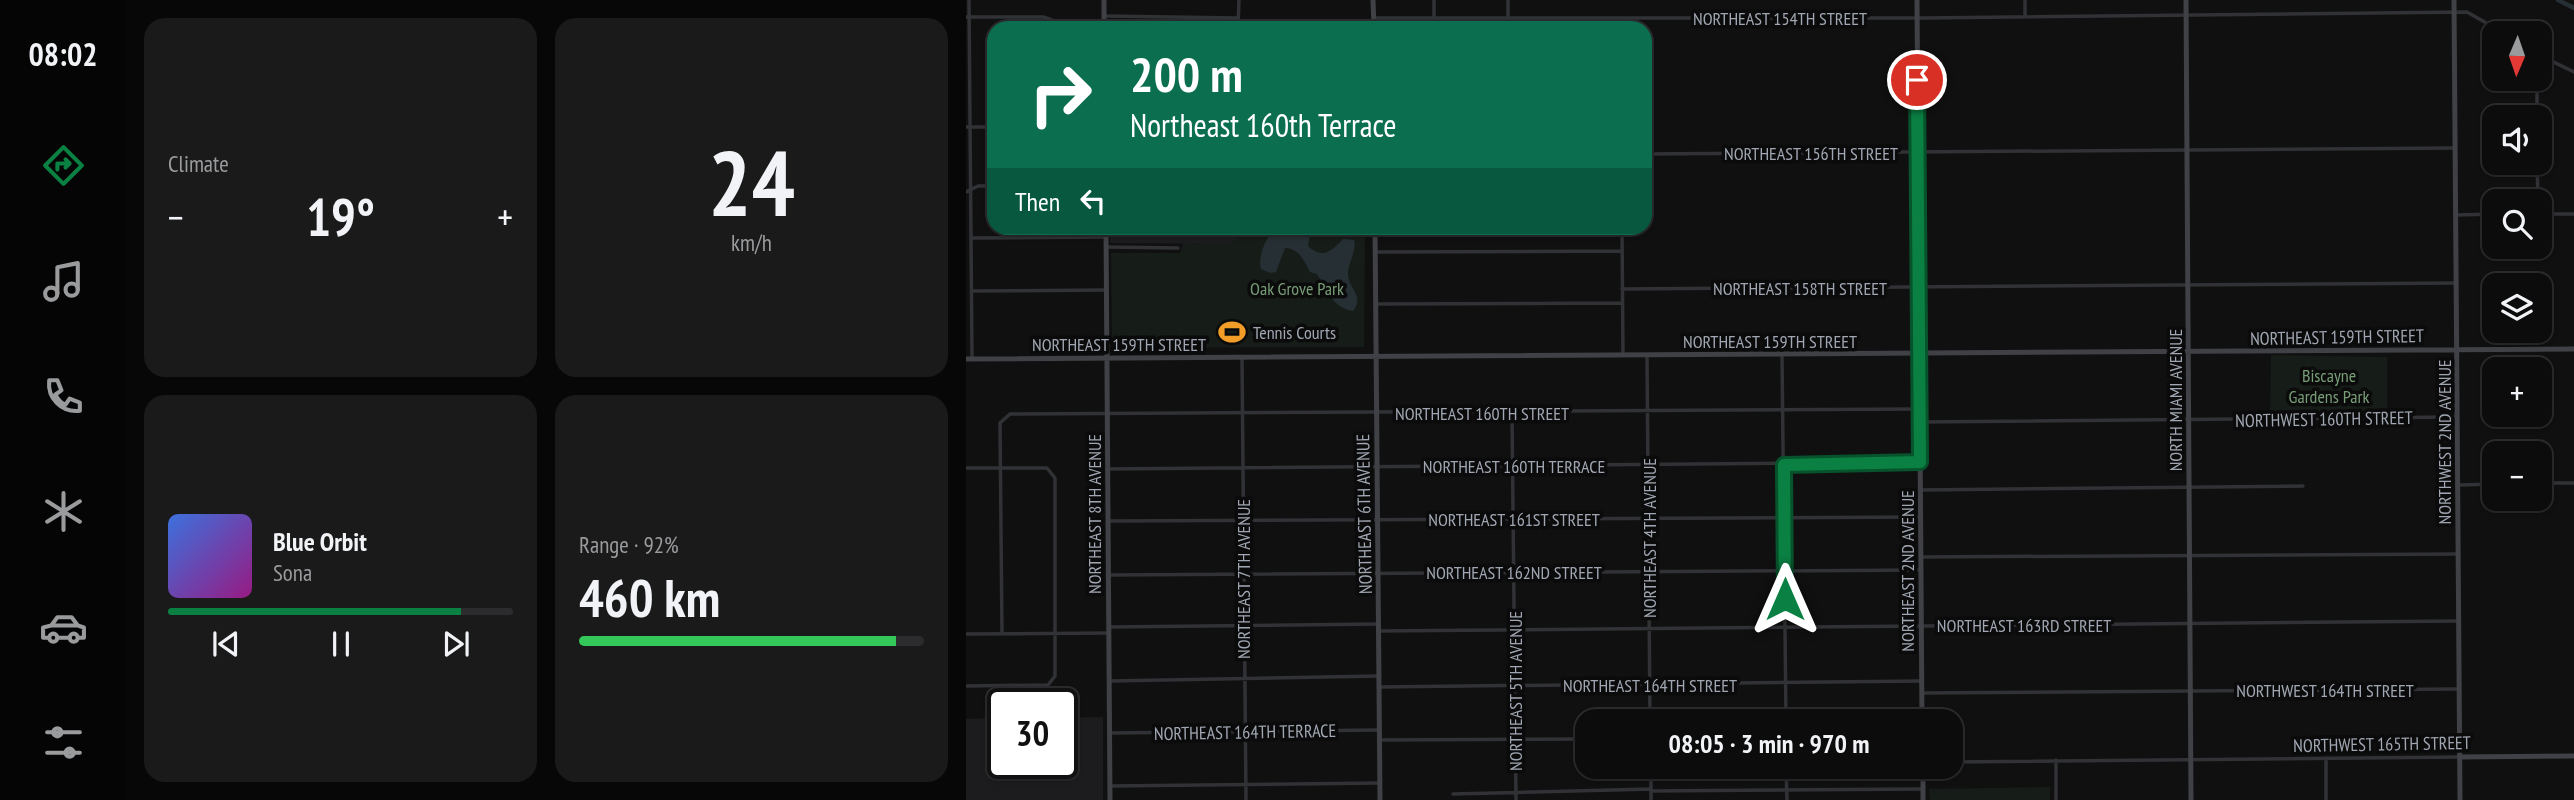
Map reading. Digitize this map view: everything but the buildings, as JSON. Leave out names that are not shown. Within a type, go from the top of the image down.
[{"type":"street","points":[[969,0],[968,191],[972,238],[969,247],[972,291],[969,303],[969,358]]},
{"type":"street","points":[[1104,0],[1104,21]]},
{"type":"street","points":[[1104,16],[1238,18],[1238,0]]},
{"type":"street","points":[[1373,0],[1374,18]]},
{"type":"street","points":[[1434,0],[1434,18]]},
{"type":"street","points":[[1508,0],[1508,17]]},
{"type":"street","name":"NORTHEAST 2ND AVENUE","points":[[1917,0],[1922,709]]},
{"type":"street","points":[[2025,0],[2025,17]]},
{"type":"street","name":"NORTH MIAMI AVENUE","points":[[2186,0],[2191,800]]},
{"type":"street","name":"NORTHWEST 2ND AVENUE","points":[[2454,0],[2460,800]]},
{"type":"street","name":"NORTHEAST 154TH STREET","points":[[1374,18],[1917,18],[2455,12],[2472,13],[2485,21]]},
{"type":"street","points":[[968,17],[1043,17],[1054,21]]},
{"type":"street","points":[[2552,61],[2574,72]]},
{"type":"street","points":[[968,127],[987,127]]},
{"type":"street","name":"NORTHEAST 156TH STREET","points":[[1652,154],[2456,148]]},
{"type":"street","points":[[968,191],[978,186],[987,186]]},
{"type":"street","points":[[2457,215],[2482,214]]},
{"type":"street","points":[[2552,214],[2574,214]]},
{"type":"street","name":"NORTHEAST 6TH AVENUE","points":[[1375,235],[1380,800]]},
{"type":"street","points":[[1622,235],[1623,356]]},
{"type":"street","points":[[972,238],[1106,237]]},
{"type":"street","name":"NORTHEAST 8TH AVENUE","points":[[1106,237],[1110,800]]},
{"type":"street","points":[[1106,247],[1178,248]]},
{"type":"street","points":[[1376,252],[1622,251]]},
{"type":"street","name":"NORTHEAST 158TH STREET","points":[[1622,289],[2457,283]]},
{"type":"street","points":[[972,291],[1106,290]]},
{"type":"street","points":[[1376,304],[1622,303]]},
{"type":"street","name":"NORTHEAST 159TH STREET","points":[[969,358],[1377,358],[2574,349]]},
{"type":"street","points":[[1782,355],[1786,709]]},
{"type":"street","name":"NORTHEAST 4TH AVENUE","points":[[1647,356],[1650,709]]},
{"type":"street","name":"NORTHEAST 7TH AVENUE","points":[[1242,358],[1246,800]]},
{"type":"street","name":"NORTHEAST 160TH STREET","points":[[1001,468],[1003,418],[1010,414],[1647,413],[1920,409]]},
{"type":"street","name":"NORTHEAST 5TH AVENUE","points":[[1511,413],[1516,800]]},
{"type":"street","name":"NORTHWEST 160TH STREET","points":[[2189,420],[2458,417]]},
{"type":"street","points":[[1920,422],[2189,420]]},
{"type":"street","name":"NORTHEAST 160TH TERRACE","points":[[1107,469],[1920,462]]},
{"type":"street","points":[[966,468],[1047,468],[1055,478],[1054,681],[1048,685],[966,686]]},
{"type":"street","points":[[1001,468],[1002,634]]},
{"type":"street","points":[[2552,483],[2574,483]]},
{"type":"street","points":[[2459,485],[2482,484]]},
{"type":"street","points":[[1920,490],[2303,486]]},
{"type":"street","name":"NORTHEAST 161ST STREET","points":[[1108,521],[1920,517]]},
{"type":"street","points":[[1920,557],[2459,554]]},
{"type":"street","name":"NORTHEAST 162ND STREET","points":[[1108,575],[1244,572],[1921,570]]},
{"type":"street","name":"NORTHEAST 163RD STREET","points":[[966,634],[1244,626],[1515,629],[2460,621]]},
{"type":"street","points":[[1110,681],[1379,676]]},
{"type":"street","name":"NORTHEAST 164TH STREET","points":[[1379,687],[1922,681]]},
{"type":"street","name":"NORTHWEST 164TH STREET","points":[[2190,691],[2460,689]]},
{"type":"street","points":[[1922,693],[2190,691]]},
{"type":"street","name":"NORTHEAST 164TH TERRACE","points":[[1110,733],[1380,730]]},
{"type":"street","points":[[1380,740],[1575,738]]},
{"type":"street","name":"NORTHWEST 165TH STREET","points":[[1963,762],[2574,756]]},
{"type":"street","points":[[2326,758],[2326,800]]},
{"type":"street","points":[[2056,761],[2056,800]]},
{"type":"street","points":[[1651,779],[1651,800]]},
{"type":"street","points":[[1786,779],[1787,800]]},
{"type":"street","points":[[1923,779],[1923,800]]},
{"type":"street","points":[[1110,786],[1380,783]]},
{"type":"street","points":[[1453,794],[1923,789]]},
{"type":"shaded area","points":[[1110,235],[1236,235],[1236,240],[1231,244],[1110,243]]},
{"type":"shaded area","points":[[1270,235],[1310,235],[1308,246],[1322,253],[1343,239],[1354,240],[1348,274],[1357,296],[1353,311],[1335,302],[1317,274],[1310,272],[1301,256],[1290,249],[1285,248],[1276,272],[1270,273],[1261,269],[1260,258]]},
{"type":"shaded area","points":[[1103,717],[1103,800],[966,800],[966,719],[987,718],[987,779],[1078,779],[1078,718]]},
{"type":"green space","name":"Oak Grove Park","points":[[1236,235],[1365,235],[1364,347],[1112,348],[1111,253],[1180,253],[1183,243],[1231,244],[1236,240]]},
{"type":"green space","name":"Biscayne Gardens Park","points":[[2271,355],[2387,357],[2387,414],[2270,415]]},
{"type":"green space","points":[[2050,787],[2050,800],[1930,800],[1929,789]]},
{"type":"waterway","points":[[2558,0],[2574,8]]},
{"type":"place","name":"Tennis Courts","points":[[1232,332]]},
{"type":"route","points":[[1785,599],[1784,465],[1920,462],[1917,80]]}]
